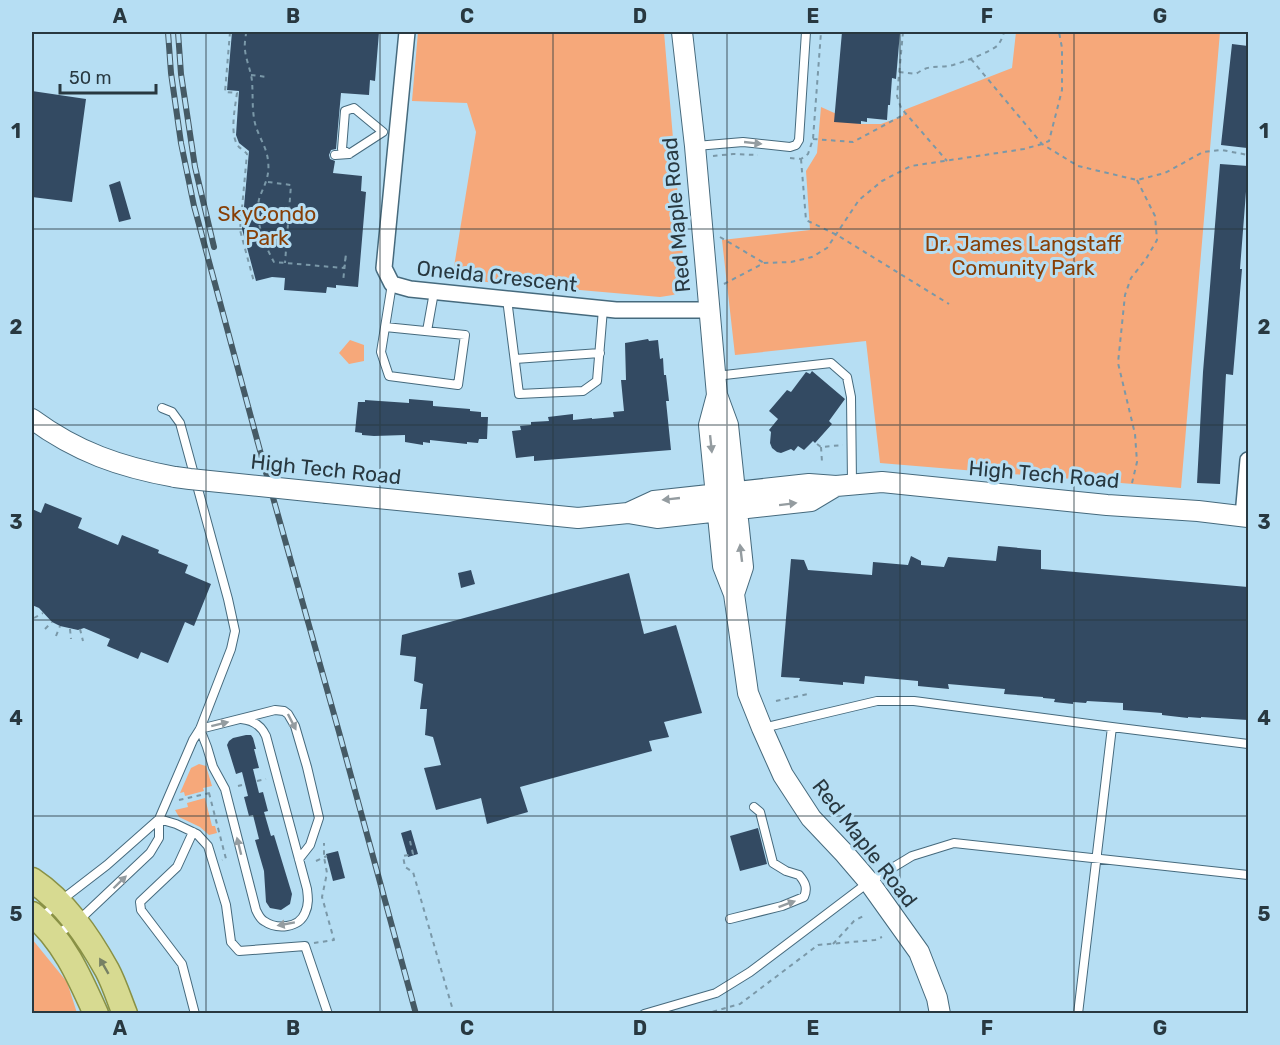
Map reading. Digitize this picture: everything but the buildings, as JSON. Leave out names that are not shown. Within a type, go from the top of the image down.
[{"type":"main road","points":[[32,880],[59,902],[76,922],[108,971],[125,1014]]},
{"type":"main road","points":[[42,923],[79,976],[96,1014]]},
{"type":"street","name":"Oneida Crescent","points":[[407,32],[390,133],[384,268],[392,284],[435,292],[603,308],[708,300]]},
{"type":"street","name":"Red Maple Road","points":[[682,32],[695,146],[716,385],[728,425],[723,566],[734,594],[748,693],[783,775],[811,818],[869,882],[919,952],[937,998],[940,1014]]},
{"type":"street","name":"High Tech Road","points":[[32,419],[73,446],[105,459],[142,471],[190,480],[578,518],[628,513],[654,501],[726,502],[808,484],[844,486],[882,482],[1246,517]]},
{"type":"street","points":[[1246,517],[1248,460]]},
{"type":"lane","points":[[695,146],[743,142],[790,147],[796,145],[799,140],[806,32]]},
{"type":"lane","points":[[335,154],[350,154],[390,133],[354,108],[345,111],[342,149],[350,154]]},
{"type":"lane","points":[[385,327],[465,335],[458,385],[390,376],[381,352],[385,327],[392,284]]},
{"type":"lane","points":[[428,331],[435,292]]},
{"type":"lane","points":[[507,299],[519,394],[582,391],[597,381],[603,308]]},
{"type":"lane","points":[[515,359],[600,353]]},
{"type":"lane","points":[[716,385],[831,363],[847,377],[851,397],[851,444],[844,486]]},
{"type":"lane","points":[[42,923],[76,922],[150,853],[159,838],[159,819],[193,740],[200,729],[231,649],[235,631],[228,599],[180,423],[172,412],[162,408]]},
{"type":"lane","points":[[762,728],[877,701],[915,701],[1248,744]]},
{"type":"lane","points":[[200,729],[280,710],[288,714],[295,726],[319,818],[310,844],[299,859]]},
{"type":"lane","points":[[200,729],[213,766],[225,789],[259,917],[265,922],[281,927],[289,926],[303,918],[308,896],[266,736],[257,724],[241,719]]},
{"type":"lane","points":[[1078,1014],[1112,727]]},
{"type":"lane","points":[[730,919],[782,906],[804,897],[806,893],[807,887],[799,875],[786,871],[773,863],[760,812],[754,807]]},
{"type":"lane","points":[[159,819],[197,834],[208,846],[226,905],[231,942],[239,951],[305,946],[328,1014]]},
{"type":"lane","points":[[42,923],[59,902],[107,866],[159,819]]},
{"type":"lane","points":[[193,832],[177,867],[140,902],[141,910],[182,964],[195,1014]]},
{"type":"lane","points":[[644,1014],[716,993],[750,972],[869,882],[912,856],[954,843],[1248,875]]},
{"type":"path","points":[[230,32],[225,92],[237,93],[234,137],[239,147],[248,154],[240,230],[254,282]]},
{"type":"path","points":[[246,32],[245,49],[251,75],[254,118],[259,136],[267,150],[269,162],[267,182],[258,207],[261,230],[268,252],[274,262],[344,268],[346,254],[343,282]]},
{"type":"path","points":[[903,32],[897,96],[901,108],[947,161]]},
{"type":"path","points":[[900,72],[916,74],[926,68],[952,66],[971,59],[997,46],[1004,32]]},
{"type":"path","points":[[708,300],[734,280],[764,263],[792,262],[812,257],[827,248],[859,200],[882,181],[911,166],[1024,149],[1049,141],[1062,90],[1062,48],[1058,32]]},
{"type":"path","points":[[971,59],[1042,144],[1078,166],[1137,180],[1165,173],[1203,152],[1222,150],[1248,155]]},
{"type":"path","points":[[251,75],[267,78]]},
{"type":"path","points":[[813,139],[853,142],[906,114]]},
{"type":"path","points":[[801,159],[806,220],[837,235],[949,304]]},
{"type":"path","points":[[1132,483],[1137,462],[1135,434],[1118,363],[1125,295],[1131,278],[1146,259],[1156,240],[1155,216],[1137,180]]},
{"type":"path","points":[[267,182],[291,185],[285,263]]},
{"type":"path","points":[[720,237],[764,263]]},
{"type":"path","points":[[817,444],[821,447],[851,444]]},
{"type":"path","points":[[821,447],[822,462]]},
{"type":"path","points":[[33,618],[43,613]]},
{"type":"path","points":[[45,629],[52,622]]},
{"type":"path","points":[[56,636],[60,626]]},
{"type":"path","points":[[70,629],[71,639]]},
{"type":"path","points":[[80,629],[83,641]]},
{"type":"path","points":[[776,701],[808,694]]},
{"type":"path","points":[[256,781],[269,778]]},
{"type":"path","points":[[238,786],[242,785]]},
{"type":"path","points":[[166,802],[214,792]]},
{"type":"path","points":[[209,793],[226,859]]},
{"type":"path","points":[[409,841],[413,854],[403,856],[405,867],[413,872],[454,1014]]},
{"type":"path","points":[[305,946],[334,940],[322,897],[327,873],[324,843]]},
{"type":"path","points":[[316,861],[325,857]]},
{"type":"path","points":[[833,944],[854,921],[865,915]]},
{"type":"path","points":[[704,1014],[740,1004],[818,945],[882,938]]},
{"type":"green space","points":[[418,32],[664,32],[684,290],[660,297],[452,279],[476,132],[467,103],[412,101]]},
{"type":"green space","name":"Dr. James Langstaff Comunity Park","points":[[1016,32],[1220,32],[1181,488],[880,463],[866,341],[735,355],[722,240],[810,230],[806,171],[817,153],[821,107],[859,124],[881,124],[903,116],[904,110],[1012,68]]},
{"type":"green space","points":[[350,340],[364,345],[364,361],[349,364],[339,353]]},
{"type":"green space","points":[[199,764],[206,766],[212,786],[203,788],[204,791],[185,796],[184,792],[180,793],[191,768]]},
{"type":"green space","points":[[205,798],[212,826],[215,826],[217,833],[209,835],[200,827],[179,817],[175,810],[188,807],[187,803]]},
{"type":"green space","points":[[32,939],[67,982],[77,1013],[32,1013]]},
{"type":"railway","points":[[168,32],[181,143],[194,206],[416,1014]]},
{"type":"railway","points":[[178,32],[181,74],[195,167],[214,247]]},
{"type":"park label","name":"SkyCondo Park","points":[[267,225]]}]
